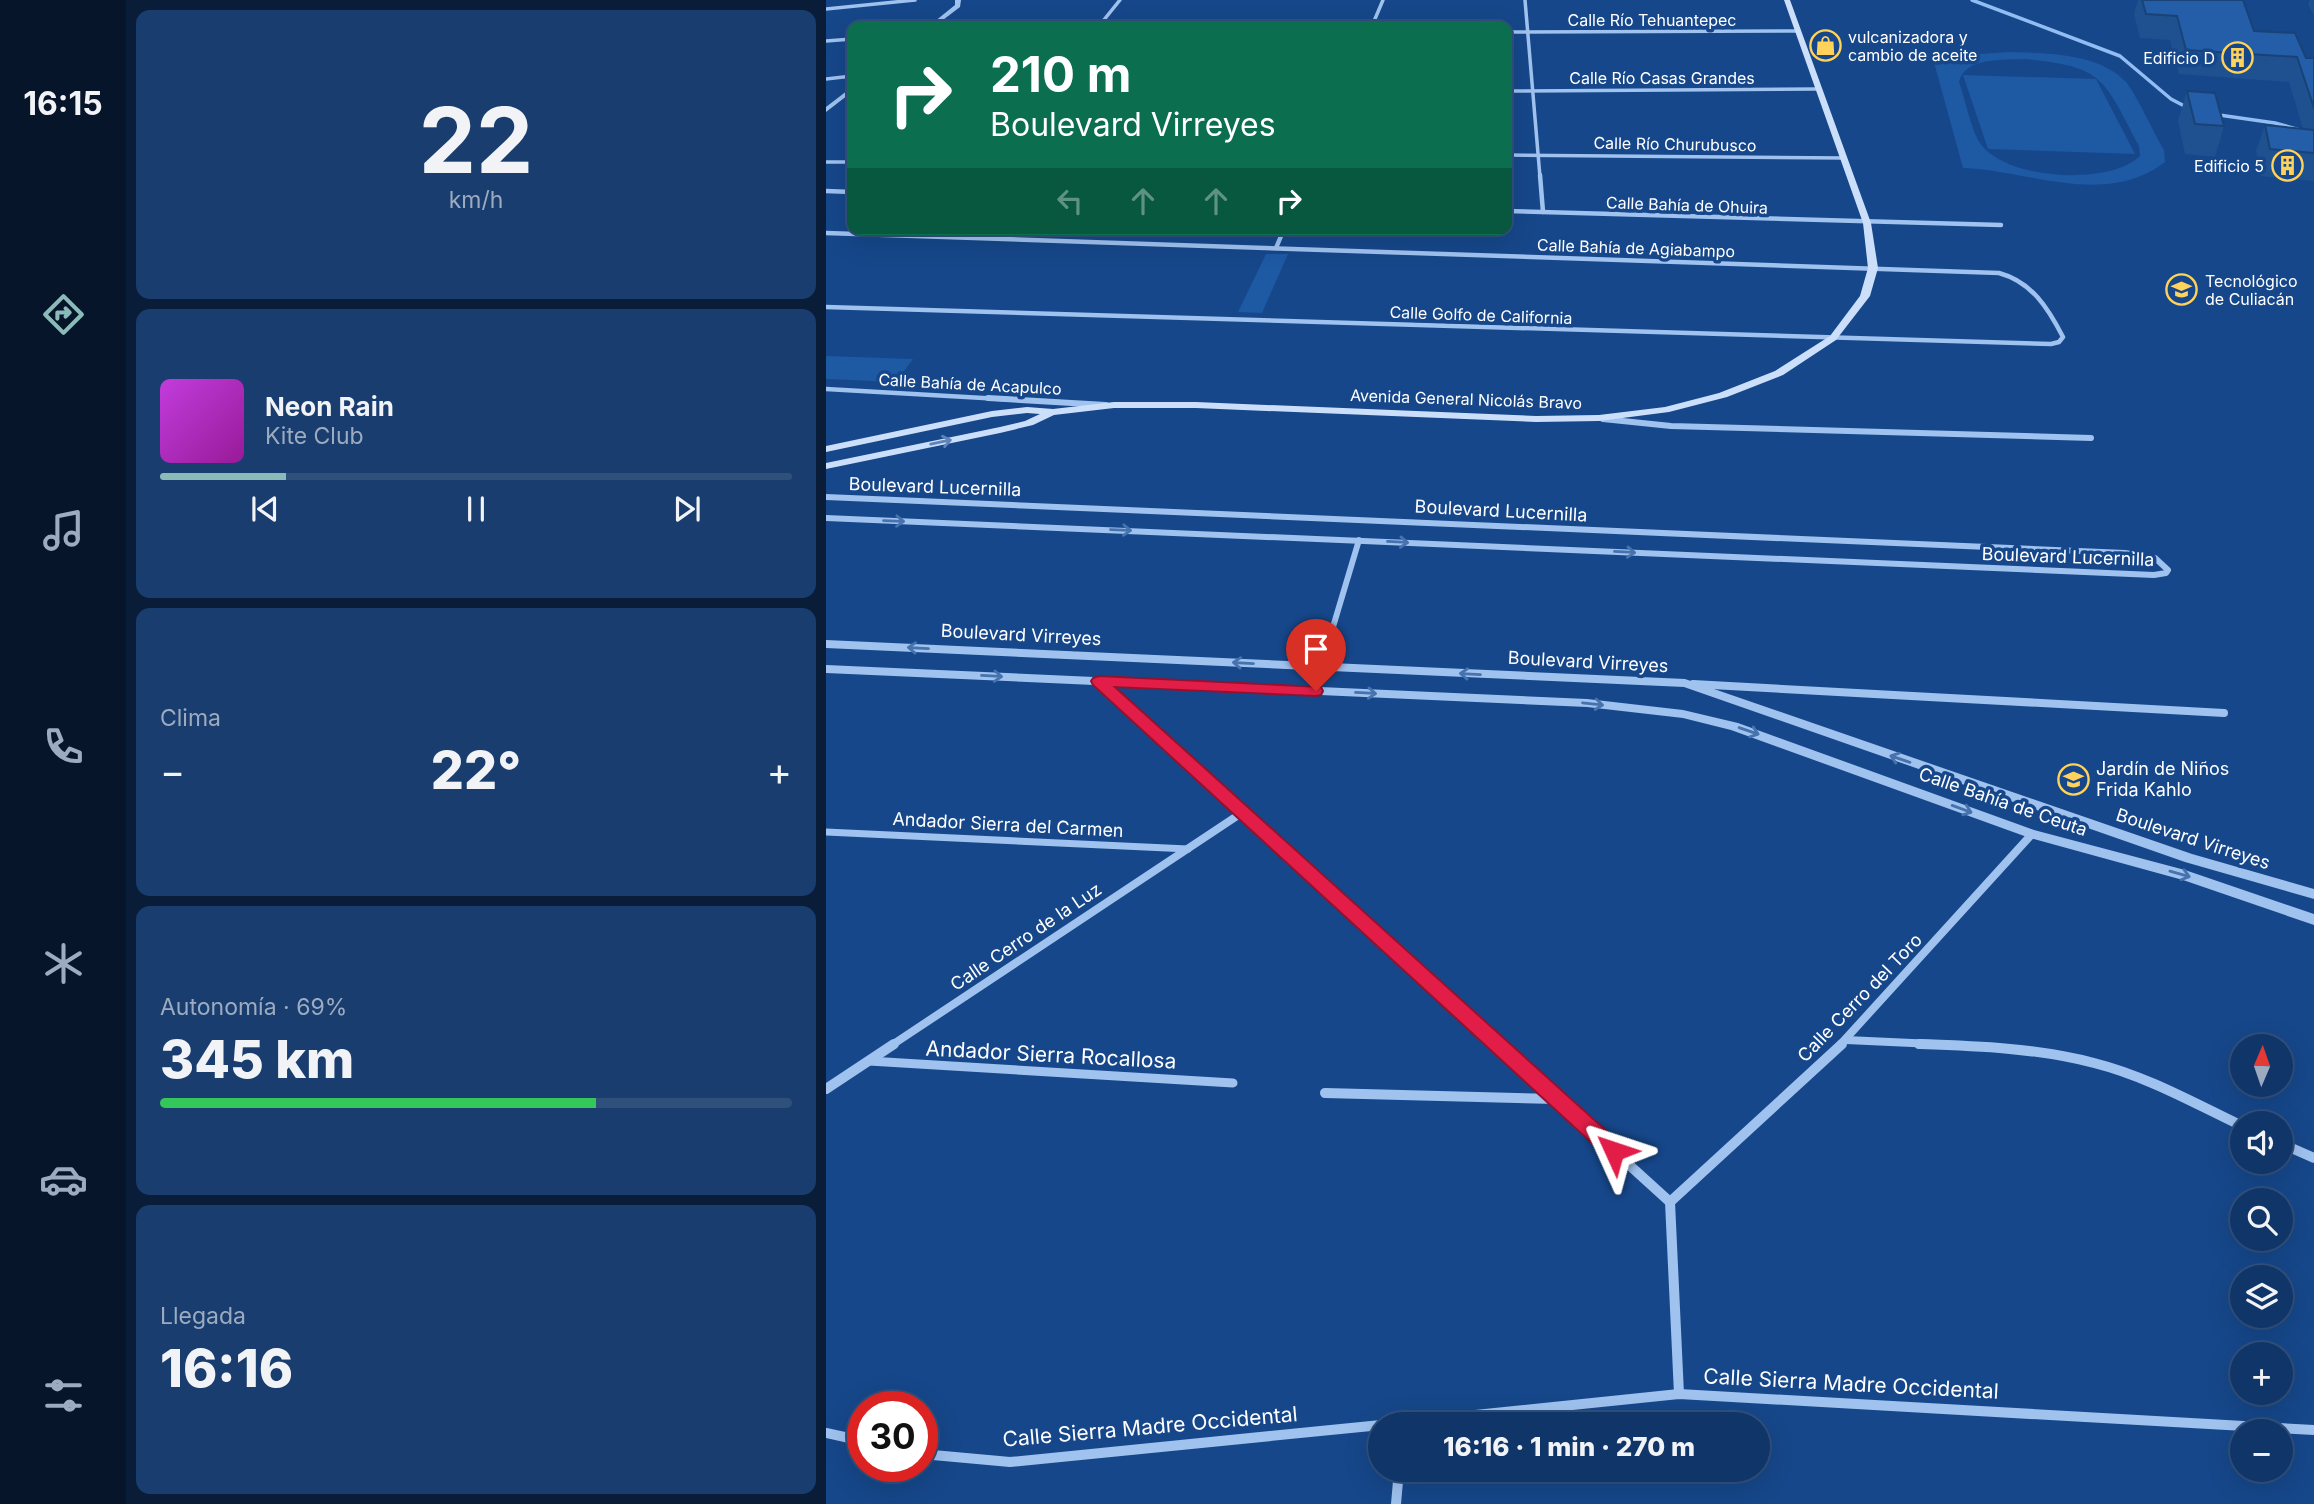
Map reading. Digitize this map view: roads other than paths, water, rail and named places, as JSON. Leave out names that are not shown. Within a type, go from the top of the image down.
[{"type":"main road","name":"Avenida General Nicolás Bravo","points":[[826,449],[992,414],[1027,410],[1053,412],[1114,405],[1196,405],[1536,419],[1599,418],[1665,410],[1723,395],[1779,373],[1833,338],[1866,296],[1873,268],[1867,223],[1787,0]]},
{"type":"main road","name":"Avenida General Nicolás Bravo","points":[[826,466],[1010,428],[1053,412]]},
{"type":"street","points":[[826,9],[915,0]]},
{"type":"street","points":[[938,21],[958,6],[958,0]]},
{"type":"street","points":[[1103,21],[1120,0]]},
{"type":"street","points":[[1374,21],[1383,0]]},
{"type":"street","points":[[1525,0],[1543,212]]},
{"type":"street","name":"Calle Río Tehuantepec","points":[[1512,32],[1797,31]]},
{"type":"street","points":[[826,41],[847,39]]},
{"type":"street","points":[[826,79],[847,77]]},
{"type":"street","name":"Calle Río Casas Grandes","points":[[1512,91],[1817,89]]},
{"type":"street","points":[[826,110],[847,94]]},
{"type":"street","name":"Calle Río Churubusco","points":[[1512,155],[1844,158]]},
{"type":"street","points":[[826,162],[847,162]]},
{"type":"street","points":[[826,191],[847,191]]},
{"type":"street","name":"Calle Bahía de Ohuira","points":[[1512,211],[2001,225]]},
{"type":"street","name":"Calle Bahía de Agiabampo","points":[[826,233],[847,234]]},
{"type":"street","name":"Calle Bahía de Agiabampo","points":[[886,235],[1999,273],[2024,281]]},
{"type":"street","points":[[1276,248],[1281,235]]},
{"type":"street","name":"Calle Golfo de California","points":[[826,307],[2050,344],[2062,341],[2063,337],[2055,323],[2024,281]]},
{"type":"street","name":"Calle Bahía de Acapulco","points":[[826,389],[1114,405]]},
{"type":"street","points":[[1599,418],[1671,426],[2091,438]]},
{"type":"street","name":"Boulevard Lucernilla","points":[[826,497],[2125,553],[2155,557],[2163,562],[2168,570],[2166,573],[2154,575],[826,518]]},
{"type":"street","points":[[1321,667],[1359,540]]},
{"type":"street","name":"Boulevard Virreyes","points":[[826,644],[1685,684],[2214,866],[2314,894]]},
{"type":"street","points":[[826,669],[1099,681],[1670,1202],[1679,1394]]},
{"type":"street","name":"Calle Bahía de Ceuta","points":[[1099,681],[1587,703],[1683,714],[1734,726],[1784,743],[2032,834],[2185,876],[2314,920]]},
{"type":"street","points":[[1685,684],[2224,713]]},
{"type":"street","points":[[1784,743],[1798,725]]},
{"type":"street","name":"Calle Cerro de la Luz","points":[[826,1089],[1243,812]]},
{"type":"street","name":"Andador Sierra del Carmen","points":[[826,832],[1188,849]]},
{"type":"street","name":"Calle Cerro del Toro","points":[[1670,1202],[1846,1040],[2032,834]]},
{"type":"street","points":[[1846,1040],[2074,1058],[2133,1077],[2230,1121]]},
{"type":"street","name":"Andador Sierra Rocallosa","points":[[867,1061],[1233,1083]]},
{"type":"street","points":[[1325,1093],[1558,1100]]},
{"type":"street","points":[[2293,1149],[2314,1158]]},
{"type":"street","name":"Calle Sierra Madre Occidental","points":[[1513,1412],[1679,1394],[2314,1430]]},
{"type":"street","name":"Calle Sierra Madre Occidental","points":[[938,1455],[1010,1462],[1368,1426]]},
{"type":"street","points":[[826,1433],[847,1438]]},
{"type":"street","points":[[1396,1504],[1398,1482]]},
{"type":"waterway","points":[[1972,0],[2120,56],[2171,99],[2190,109]]},
{"type":"waterway","points":[[2212,114],[2275,123],[2314,134]]},
{"type":"place","name":"vulcanizadora y cambio de aceite","points":[[1825,46]]},
{"type":"place","name":"Edificio D","points":[[2238,58]]},
{"type":"place","name":"Edificio 5","points":[[2287,166]]},
{"type":"place","name":"Tecnológico de Culiacán","points":[[2182,290]]},
{"type":"place","name":"Jardín de Niños Frida Kahlo","points":[[2073,779]]}]
